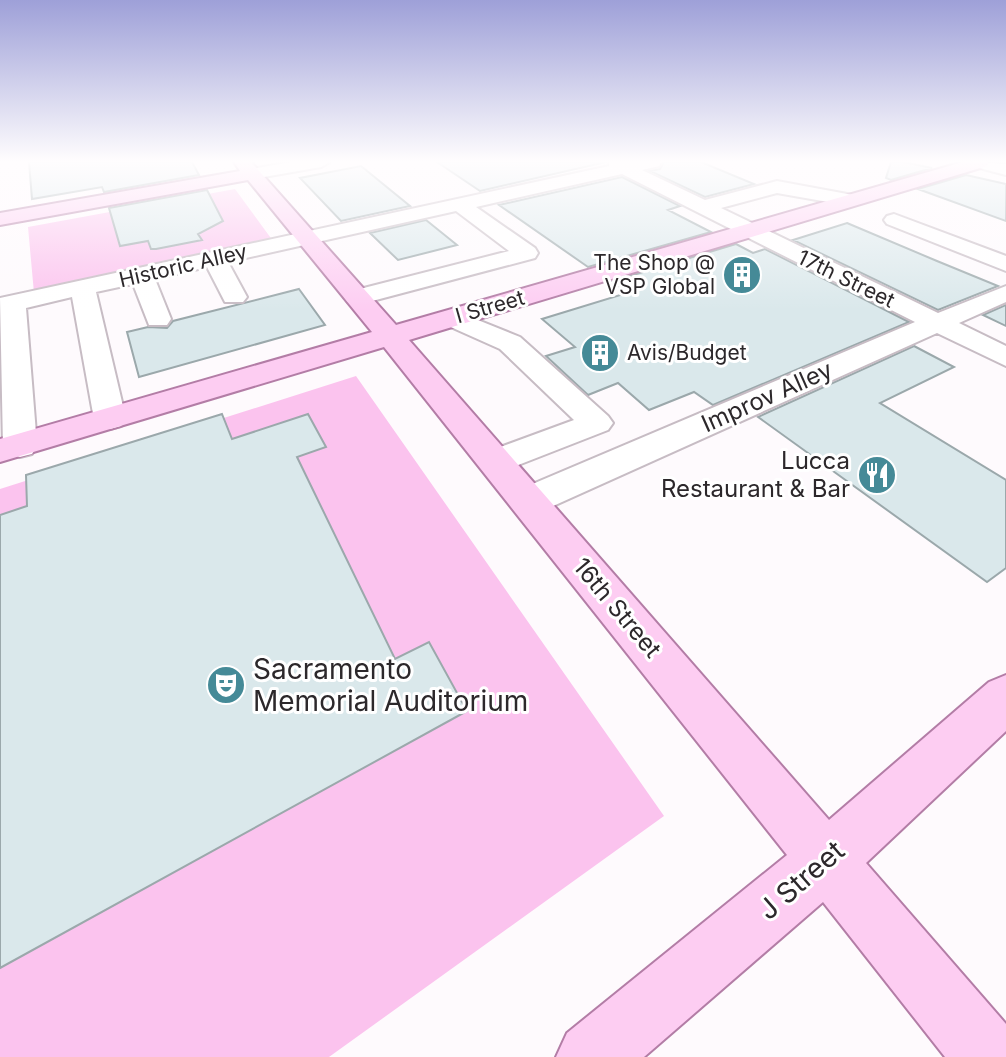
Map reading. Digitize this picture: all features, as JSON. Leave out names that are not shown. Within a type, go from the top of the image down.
[{"type":"main road","points":[[0,219],[37,211]]},
{"type":"main road","name":"16th Street","points":[[284,211],[496,461],[989,1057]]},
{"type":"main road","name":"I Street","points":[[10,448],[812,211]]},
{"type":"main road","name":"J Street","points":[[592,1057],[826,861],[1006,698]]},
{"type":"street","name":"Historic Alley","points":[[6,305],[428,211]]},
{"type":"street","points":[[417,281],[419,266],[483,248],[436,211]]},
{"type":"street","points":[[357,297],[527,253],[469,211]]},
{"type":"street","name":"17th Street","points":[[711,211],[1006,357]]},
{"type":"street","points":[[894,220],[1006,264]]},
{"type":"street","points":[[215,259],[234,296]]},
{"type":"street","points":[[142,275],[158,319]]},
{"type":"street","points":[[83,288],[110,419]]},
{"type":"street","name":"Improv Alley","points":[[529,501],[1006,293]]},
{"type":"street","points":[[6,305],[10,448]]},
{"type":"street","points":[[453,318],[510,344],[597,423],[496,461]]},
{"type":"shaded area","points":[[113,211],[251,211],[273,241],[34,293],[28,227]]},
{"type":"shaded area","points":[[356,376],[664,816],[329,1057],[0,1057],[0,489]]},
{"type":"building","points":[[110,211],[218,211],[223,221],[198,234],[202,240],[156,249],[151,249],[148,241],[120,246]]},
{"type":"building","points":[[332,211],[385,211],[341,221]]},
{"type":"building","points":[[508,211],[671,211],[711,232],[588,267]]},
{"type":"building","points":[[979,211],[1006,211],[1006,221]]},
{"type":"building","points":[[426,220],[457,245],[398,260],[370,233]]},
{"type":"building","points":[[847,223],[998,286],[938,310],[793,240]]},
{"type":"building","points":[[736,244],[753,253],[765,249],[909,322],[713,405],[694,392],[649,410],[618,383],[588,395],[546,356],[575,347],[542,319],[627,293],[610,282]]},
{"type":"building","points":[[299,289],[325,325],[139,377],[127,332],[148,327],[167,328],[173,321]]},
{"type":"building","points":[[1006,305],[1006,326],[983,315]]},
{"type":"building","points":[[914,346],[954,367],[880,403],[1006,480],[1006,568],[987,582],[758,417]]},
{"type":"building","name":"Sacramento Memorial Auditorium","points":[[222,414],[232,439],[308,414],[326,447],[297,457],[395,659],[429,642],[467,711],[0,968],[0,515],[27,506],[26,475]]},
{"type":"place","name":"The Shop @ VSP Global","points":[[742,275]]},
{"type":"place","name":"Avis/Budget","points":[[600,353]]},
{"type":"place","name":"Lucca Restaurant & Bar","points":[[877,475]]},
{"type":"place","name":"Sacramento Memorial Auditorium","points":[[226,685]]}]
